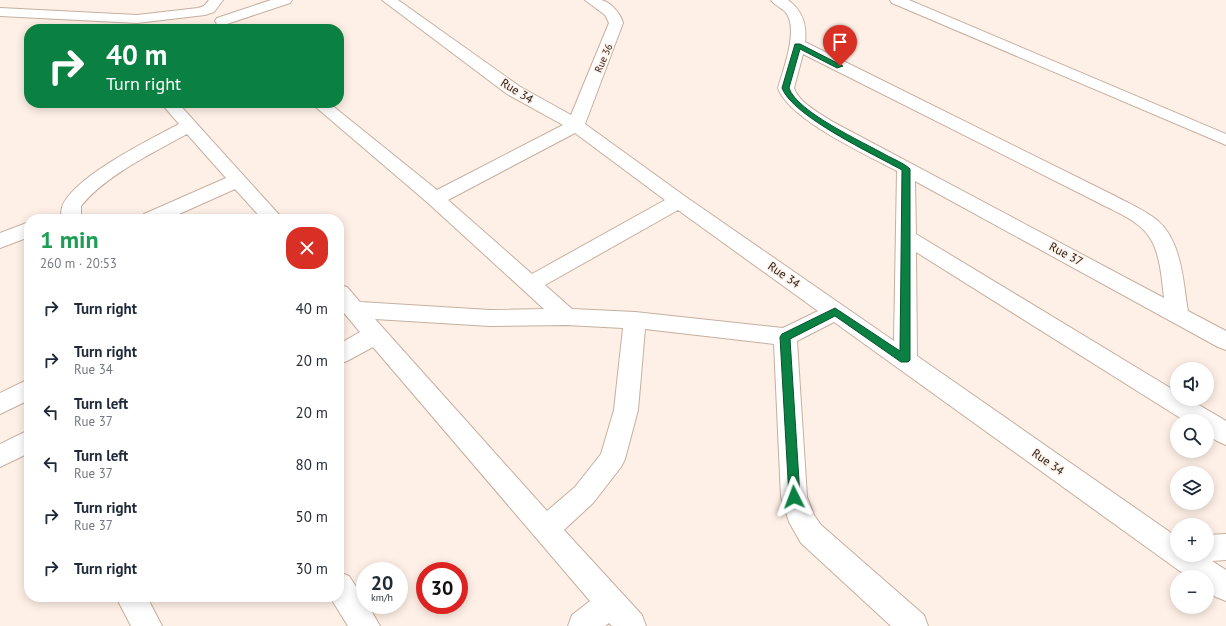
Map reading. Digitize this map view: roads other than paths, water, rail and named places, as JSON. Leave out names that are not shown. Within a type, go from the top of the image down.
[{"type":"street","points":[[229,24],[285,0]]},
{"type":"street","name":"Rue 34","points":[[388,0],[513,90],[576,126],[835,312],[1170,547]]},
{"type":"street","name":"Rue 36","points":[[576,126],[616,23],[615,19],[608,10],[592,0]]},
{"type":"street","name":"Rue 37","points":[[778,0],[790,8],[796,15],[798,45],[786,88],[788,94],[802,108],[828,126],[906,169],[1226,341]]},
{"type":"street","points":[[897,0],[1226,140]]},
{"type":"street","points":[[0,12],[100,24],[200,12],[213,5],[226,24]]},
{"type":"street","points":[[798,45],[1106,199],[1143,220],[1156,231],[1163,244],[1178,314]]},
{"type":"street","points":[[173,108],[269,214]]},
{"type":"street","points":[[326,108],[435,199],[567,317]]},
{"type":"street","points":[[71,214],[72,205],[78,196],[89,187],[136,155],[189,126]]},
{"type":"street","points":[[435,199],[576,126]]},
{"type":"street","points":[[905,360],[906,169]]},
{"type":"street","points":[[162,214],[238,180]]},
{"type":"street","points":[[531,284],[679,201]]},
{"type":"street","points":[[2,235],[24,230]]},
{"type":"street","points":[[906,236],[1193,414]]},
{"type":"street","points":[[346,301],[490,318],[567,317],[635,320],[785,337],[835,312]]},
{"type":"street","points":[[346,301],[631,626]]},
{"type":"street","points":[[546,529],[584,495],[612,459],[626,410],[635,320]]},
{"type":"street","points":[[344,352],[376,334]]},
{"type":"street","points":[[785,337],[794,497],[803,522],[811,534],[834,556],[913,626]]},
{"type":"street","points":[[0,404],[24,392]]},
{"type":"street","points":[[1214,427],[1226,434]]},
{"type":"street","points":[[0,456],[24,444]]},
{"type":"street","points":[[1214,548],[1226,547]]},
{"type":"street","name":"Rue 34","points":[[1191,562],[1226,587]]},
{"type":"street","points":[[344,594],[365,626]]},
{"type":"street","points":[[134,602],[146,626]]},
{"type":"street","points":[[583,626],[610,602]]}]
